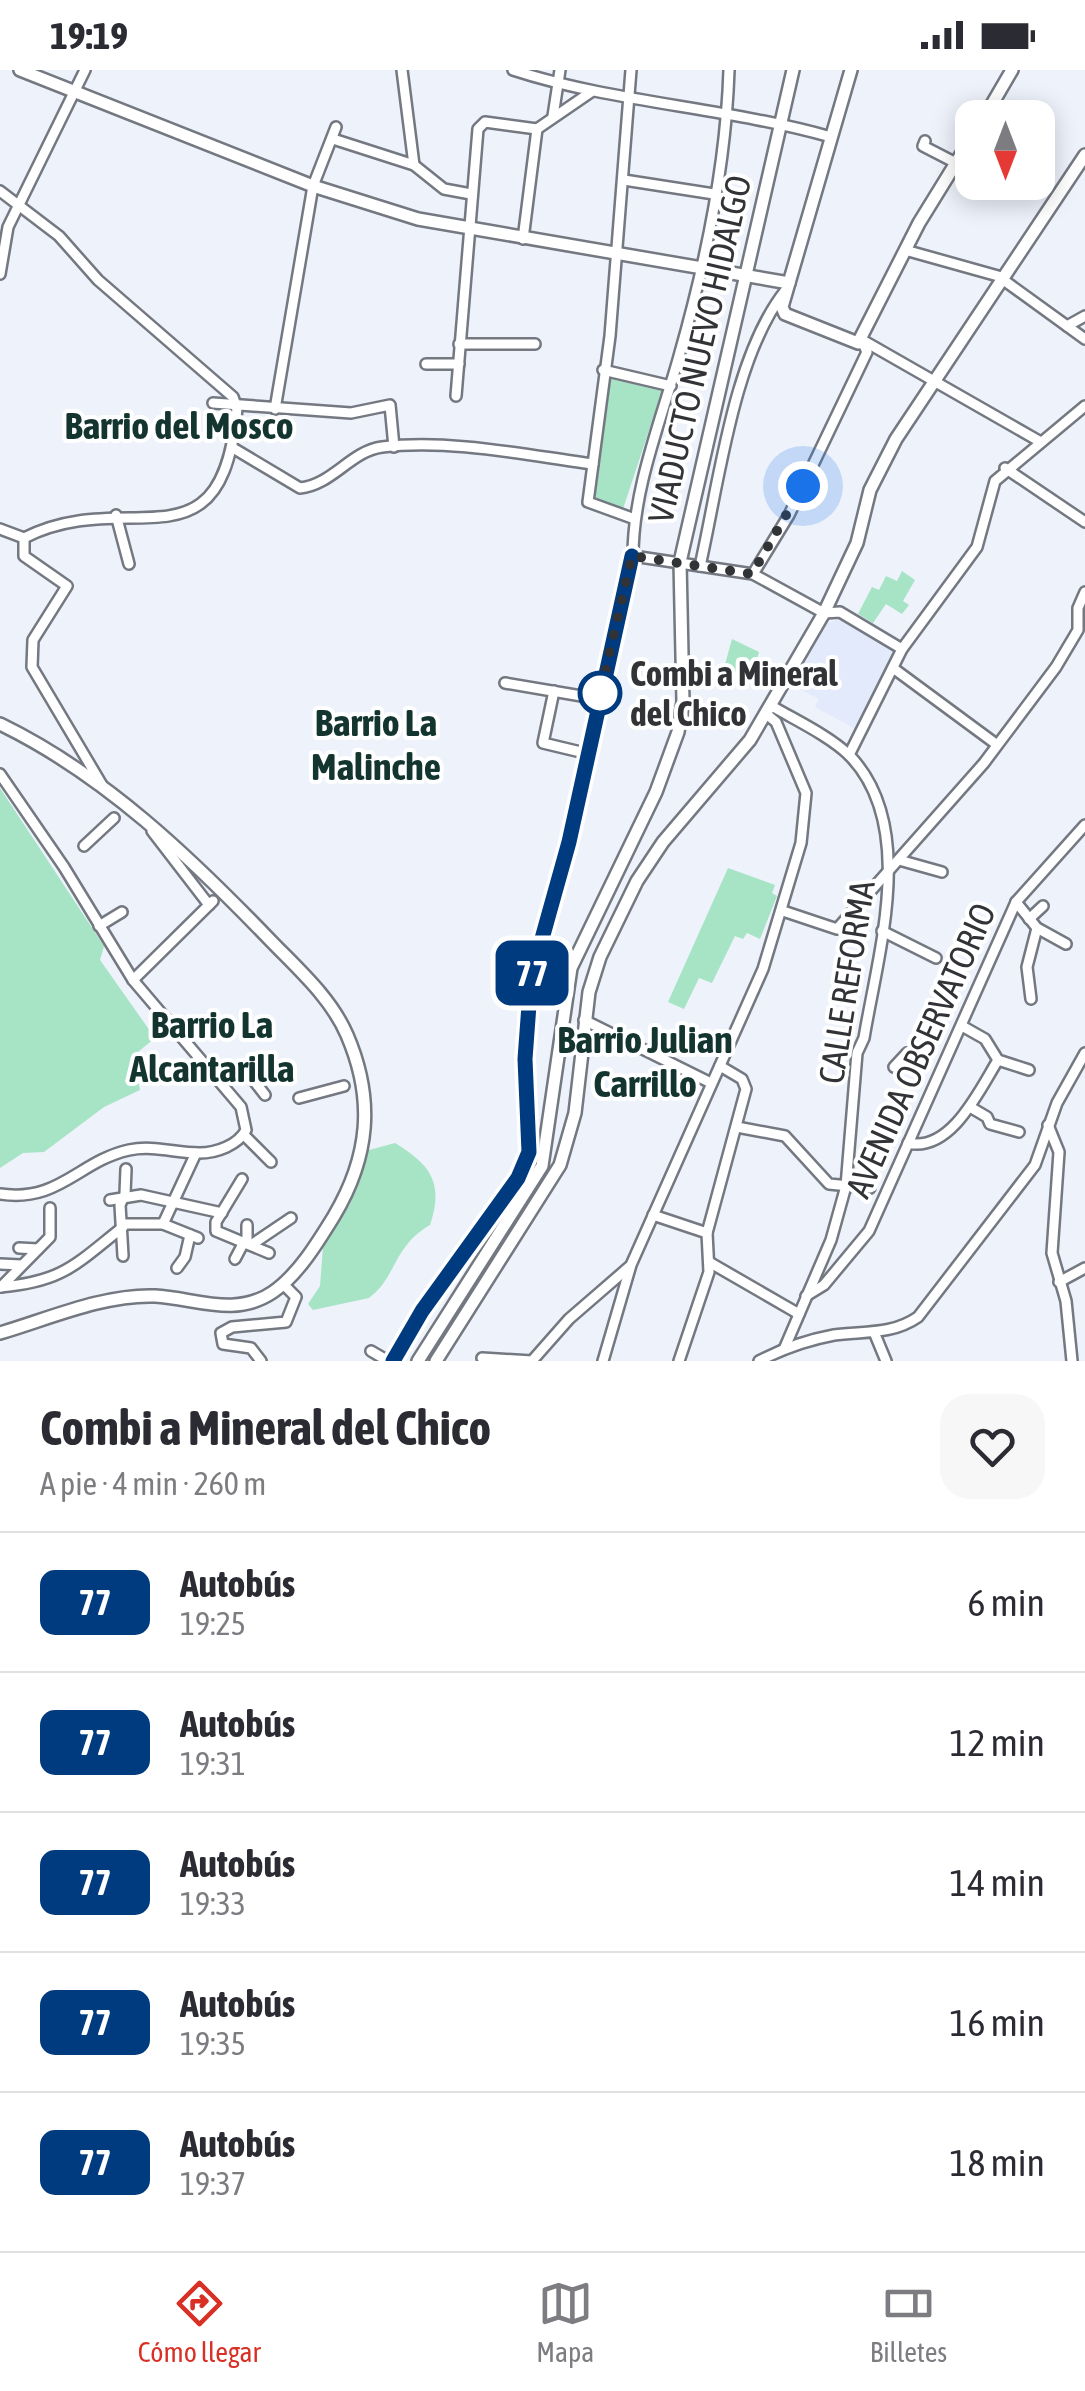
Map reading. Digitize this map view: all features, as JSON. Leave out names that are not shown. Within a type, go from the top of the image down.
[{"type":"street","points":[[20,70],[313,186],[468,230],[747,274],[788,286]]},
{"type":"street","points":[[0,273],[8,226],[85,70]]},
{"type":"street","points":[[402,70],[414,165]]},
{"type":"street","points":[[512,70],[560,75],[593,91],[728,111],[831,137]]},
{"type":"street","points":[[631,70],[617,253],[589,506],[632,518]]},
{"type":"street","points":[[371,1351],[391,1361],[525,1166],[531,1123],[525,1059],[530,989],[589,754],[632,556],[632,518],[700,266],[728,111],[728,70]]},
{"type":"street","name":"VIADUCTO NUEVO HIDALGO","points":[[418,1361],[542,1166],[571,968],[656,792],[682,716],[680,562],[793,70]]},
{"type":"street","points":[[851,70],[782,307],[786,314],[852,344],[861,340],[905,250],[955,165]]},
{"type":"street","points":[[994,100],[1012,70]]},
{"type":"street","points":[[552,118],[560,75]]},
{"type":"street","points":[[456,396],[479,124],[536,129],[593,91]]},
{"type":"street","points":[[276,408],[313,186],[336,127]]},
{"type":"street","points":[[523,239],[536,129]]},
{"type":"street","points":[[333,139],[414,165],[444,188],[471,194]]},
{"type":"street","points":[[926,142],[923,146],[955,162]]},
{"type":"street","points":[[436,1361],[560,1165],[575,1113],[583,1019],[600,957],[637,881],[663,842],[740,756],[824,613],[857,544],[870,490],[896,439],[1085,155]]},
{"type":"street","points":[[624,180],[714,194]]},
{"type":"street","points":[[0,191],[59,236],[98,280],[233,396],[237,408],[234,448],[216,492],[204,504],[136,520],[116,515],[75,520],[24,538],[0,529]]},
{"type":"street","points":[[905,250],[998,276],[1085,339]]},
{"type":"street","points":[[700,566],[740,393],[766,315],[788,286]]},
{"type":"street","points":[[1068,326],[1085,316]]},
{"type":"street","points":[[861,340],[1038,441]]},
{"type":"street","points":[[752,574],[790,515],[867,352],[861,340]]},
{"type":"street","points":[[459,344],[536,344]]},
{"type":"street","points":[[426,364],[459,364]]},
{"type":"street","points":[[603,370],[670,386]]},
{"type":"street","points":[[213,403],[237,408],[351,413],[390,405],[394,447]]},
{"type":"street","points":[[848,755],[902,649],[976,547],[990,489],[1005,468],[1085,406]]},
{"type":"street","points":[[234,448],[293,487],[311,487],[368,451],[394,447],[480,449],[592,464]]},
{"type":"street","points":[[1005,468],[1085,522]]},
{"type":"street","points":[[116,515],[128,564]]},
{"type":"street","points":[[24,538],[24,556],[68,586],[33,640],[32,667],[102,785]]},
{"type":"street","points":[[632,556],[752,574],[824,613],[840,612],[902,649]]},
{"type":"street","name":"CALLE REFORMA","points":[[784,1347],[831,1240],[846,1186],[857,1054],[864,1038],[892,870],[1066,654],[1078,630],[1078,608],[1085,592]]},
{"type":"street","points":[[893,668],[996,744]]},
{"type":"street","points":[[505,683],[599,699]]},
{"type":"street","points":[[554,691],[545,748],[589,754]]},
{"type":"street","points":[[768,709],[848,755],[876,796],[892,870],[837,929],[783,911]]},
{"type":"street","points":[[603,1361],[631,1265],[720,1066],[783,911],[806,820],[806,793],[768,709]]},
{"type":"street","points":[[0,724],[102,785],[142,818],[228,896],[308,979],[338,1016],[354,1055],[365,1125],[358,1171],[325,1232],[284,1284],[253,1303],[210,1305],[134,1296],[0,1333]]},
{"type":"street","points":[[0,774],[133,980],[240,1108],[246,1124],[244,1135],[233,1144],[196,1153],[131,1150],[103,1158],[39,1194],[0,1194]]},
{"type":"street","points":[[84,846],[114,818]]},
{"type":"street","points":[[133,980],[211,903],[142,818]]},
{"type":"street","name":"AVENIDA OBSERVATORIO","points":[[806,1296],[824,1285],[862,1242],[1016,902],[1085,825]]},
{"type":"street","points":[[899,860],[942,872]]},
{"type":"street","points":[[1016,902],[1036,928],[1066,944]]},
{"type":"street","points":[[1029,919],[1043,906]]},
{"type":"street","points":[[99,926],[122,912]]},
{"type":"street","points":[[1031,1000],[1028,967],[1036,928]]},
{"type":"street","points":[[882,931],[936,958]]},
{"type":"street","points":[[583,1019],[712,1083]]},
{"type":"street","points":[[962,1026],[985,1038],[998,1060],[1029,1070]]},
{"type":"street","points":[[894,1067],[906,1053]]},
{"type":"street","points":[[760,1361],[784,1347],[840,1334],[906,1326],[918,1317],[1034,1166],[1048,1125],[1085,1053]]},
{"type":"street","points":[[908,1143],[918,1145],[942,1134],[970,1107],[998,1060]]},
{"type":"street","points":[[679,1361],[709,1262],[707,1233],[746,1083],[720,1066]]},
{"type":"street","points":[[248,1073],[265,1095]]},
{"type":"street","points":[[299,1098],[344,1086]]},
{"type":"street","points":[[970,1107],[987,1117],[990,1124],[1019,1132]]},
{"type":"street","points":[[1048,1125],[1058,1152],[1052,1234],[1066,1302],[1072,1361]]},
{"type":"street","points":[[737,1127],[786,1136],[824,1180],[870,1188]]},
{"type":"street","points":[[244,1135],[270,1162]]},
{"type":"street","points":[[163,1224],[196,1153]]},
{"type":"street","points":[[123,1256],[120,1206],[125,1194],[126,1169]]},
{"type":"street","points":[[242,1179],[222,1212],[216,1231],[269,1253]]},
{"type":"street","points":[[110,1200],[125,1194],[222,1212]]},
{"type":"street","points":[[0,1287],[50,1236],[50,1208]]},
{"type":"street","points":[[653,1215],[707,1233]]},
{"type":"street","points":[[236,1259],[247,1243],[291,1218]]},
{"type":"street","points":[[0,1287],[53,1279],[73,1270],[123,1226],[163,1224],[194,1236],[177,1268]]},
{"type":"street","points":[[247,1225],[247,1243]]},
{"type":"street","points":[[19,1248],[38,1249]]},
{"type":"street","points":[[709,1262],[798,1314]]},
{"type":"street","points":[[0,1264],[21,1265]]},
{"type":"street","points":[[482,1358],[532,1361],[568,1318],[631,1265]]},
{"type":"street","points":[[1059,1282],[1085,1268]]},
{"type":"street","points":[[261,1361],[252,1348],[223,1344],[221,1333],[232,1328],[286,1322],[296,1297],[284,1284]]},
{"type":"street","points":[[874,1332],[886,1361]]},
{"type":"shaded area","points":[[840,619],[898,652],[858,730],[815,707],[819,699],[792,685],[827,623]]},
{"type":"green space","points":[[611,379],[662,391],[623,509],[595,500]]},
{"type":"green space","points":[[902,571],[915,580],[903,601],[909,605],[902,614],[886,604],[873,623],[858,614],[872,587],[879,590],[886,576],[897,581]]},
{"type":"green space","points":[[732,639],[759,652],[757,659],[770,665],[762,681],[724,668]]},
{"type":"green space","points":[[0,788],[104,946],[100,960],[155,1038],[133,1056],[140,1090],[104,1107],[44,1152],[23,1153],[0,1168]]},
{"type":"green space","points":[[728,868],[775,885],[772,893],[777,896],[760,939],[747,933],[743,939],[735,936],[712,983],[699,978],[684,1009],[668,1002]]},
{"type":"green space","points":[[395,1143],[418,1159],[431,1176],[436,1198],[430,1225],[409,1242],[385,1281],[369,1298],[313,1310],[308,1304],[320,1286],[323,1247],[350,1204],[369,1150]]},
{"type":"bus line","name":"77","points":[[393,1361],[422,1311],[525,1166],[531,1123],[525,1059],[531,978],[569,842],[632,556]]},
{"type":"place","name":"Combi a Mineral del Chico","points":[[600,693]]},
{"type":"district","name":"Barrio del Mosco","points":[[179,425]]},
{"type":"district","name":"Barrio La Malinche","points":[[376,744]]},
{"type":"district","name":"Barrio La Alcantarilla","points":[[212,1046]]},
{"type":"district","name":"Barrio Julian Carrillo","points":[[645,1061]]},
{"type":"route","points":[[600,693],[599,699],[632,556],[752,574],[790,515],[803,486]]}]
